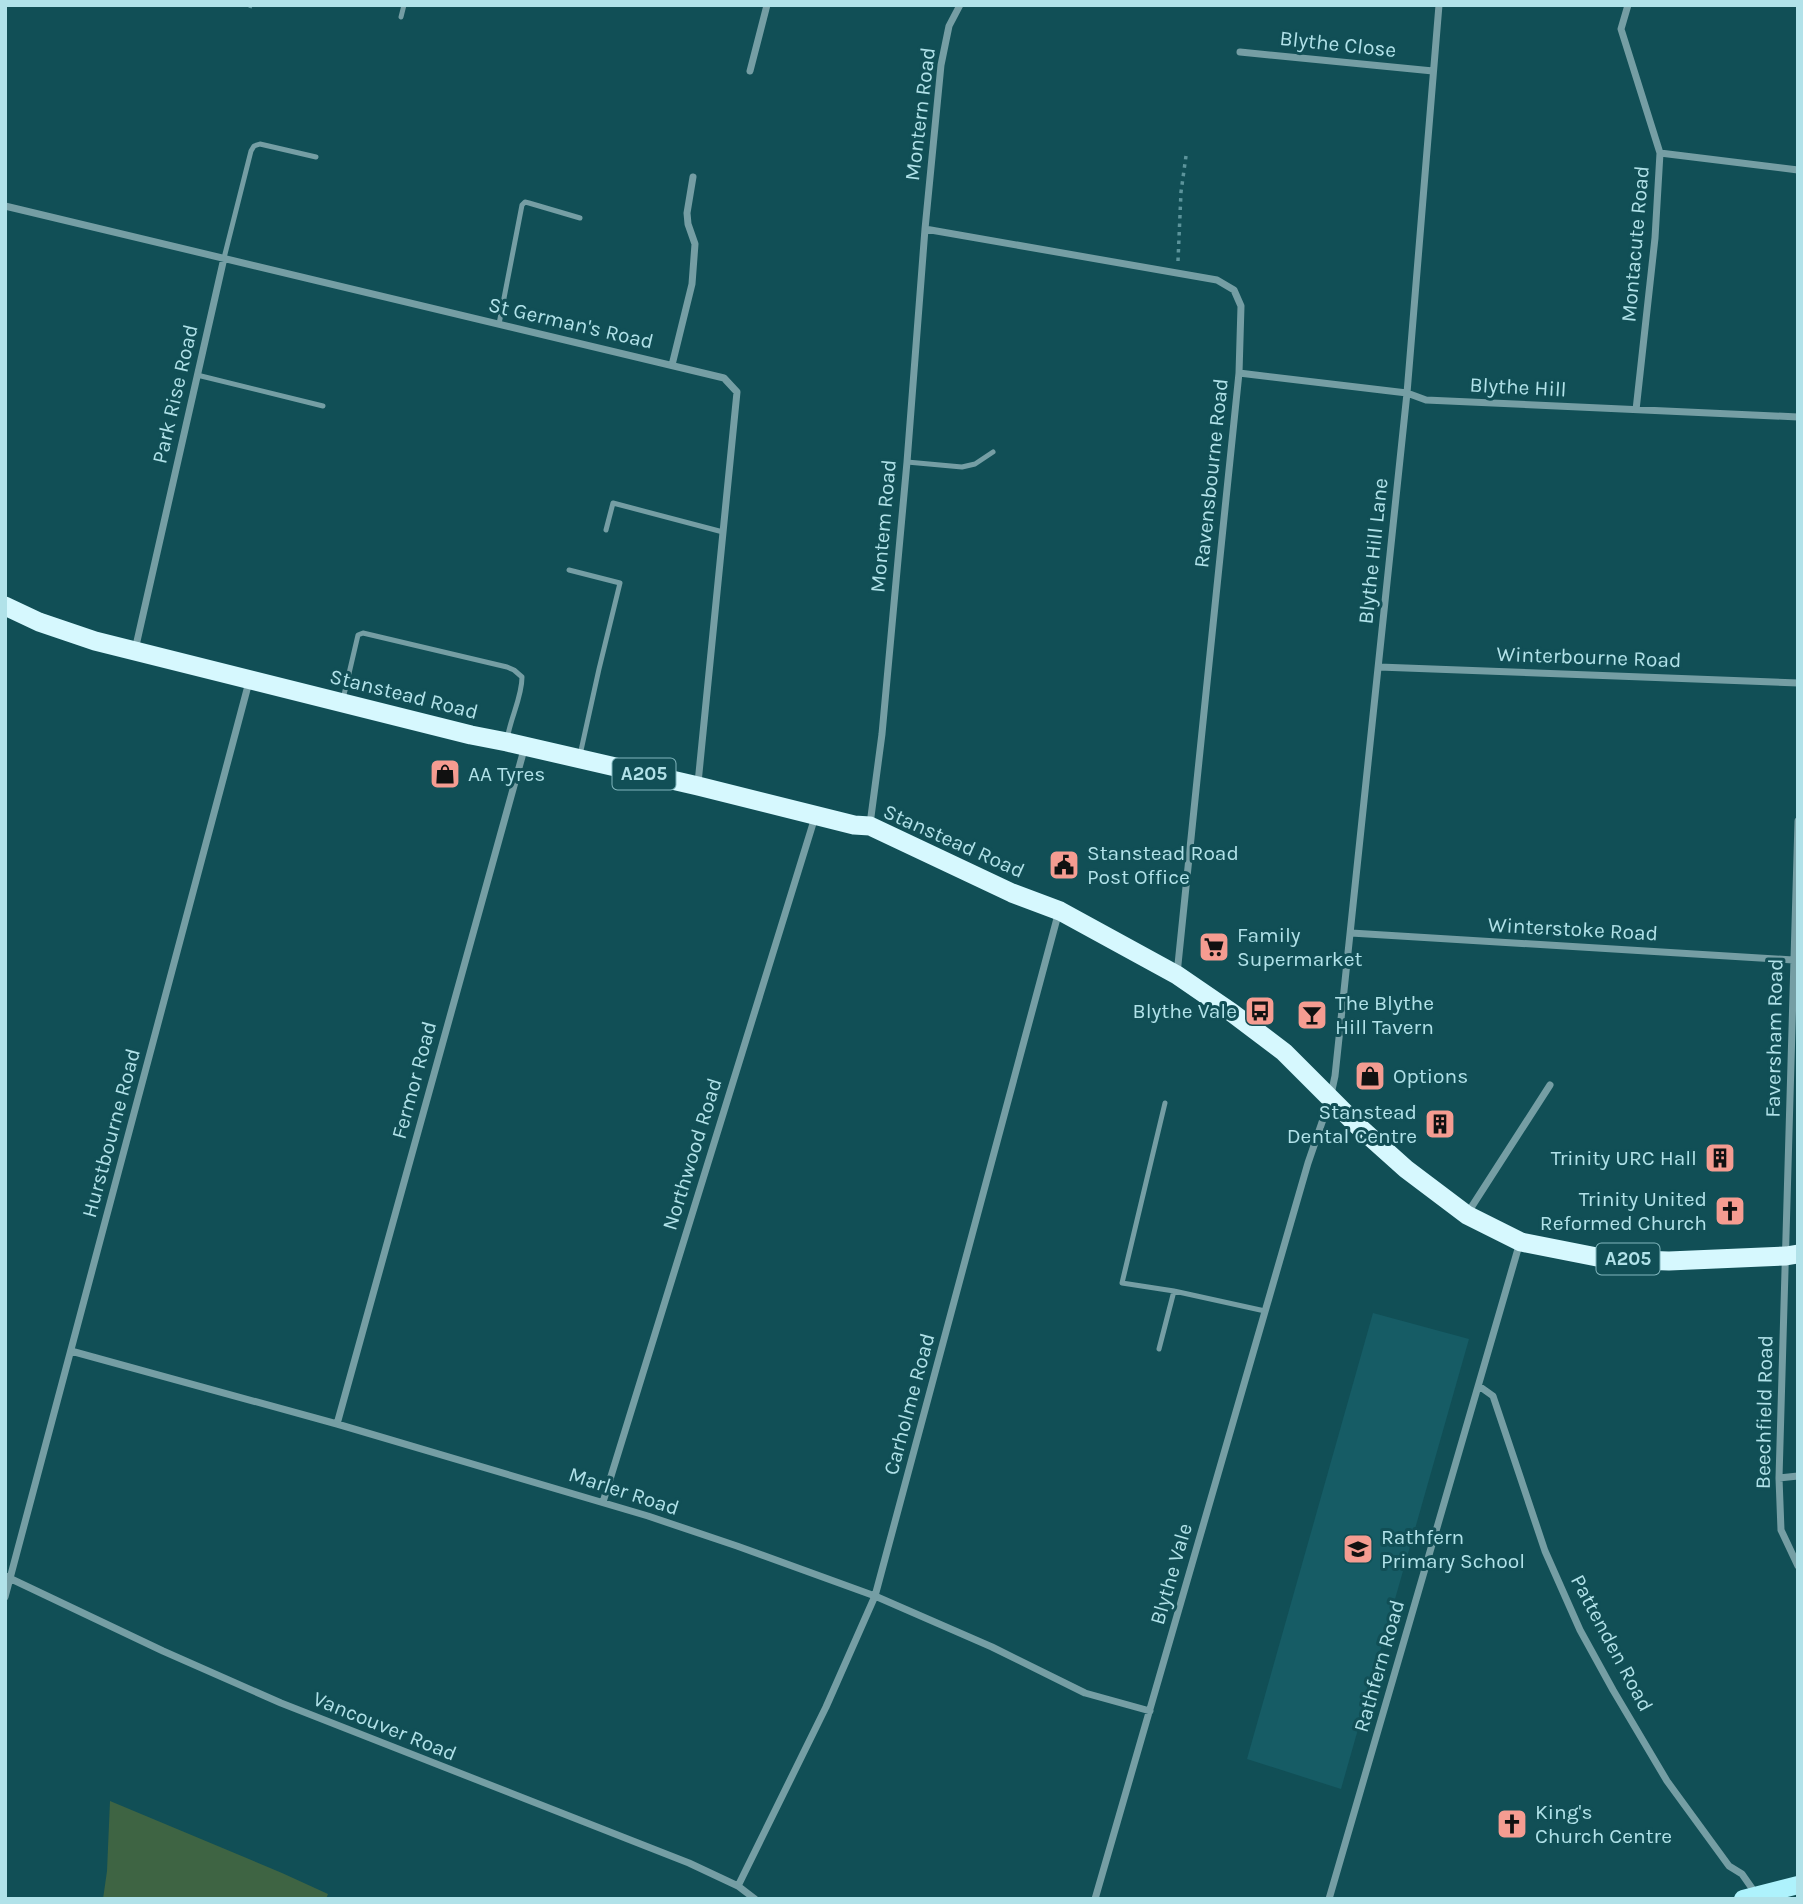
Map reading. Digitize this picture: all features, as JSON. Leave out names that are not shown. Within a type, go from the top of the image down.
[{"type":"highway","name":"Stanstead Road","points":[[5,606],[65,632],[135,651],[471,735],[580,758],[853,825],[870,826],[1012,893],[1059,911],[1177,975],[1284,1052],[1406,1169],[1467,1214],[1521,1242],[1606,1259],[1669,1261],[1792,1255]]},
{"type":"main road","points":[[1750,1897],[1798,1885]]},
{"type":"street","points":[[750,71],[767,5]]},
{"type":"street","name":"Montern Road","points":[[925,229],[941,65],[949,26],[960,5]]},
{"type":"street","name":"Blythe Hill Lane","points":[[1330,1099],[1351,933],[1407,393],[1439,5]]},
{"type":"street","name":"Montacute Road","points":[[1628,5],[1620,29],[1660,153],[1655,238],[1636,410]]},
{"type":"street","name":"Blythe Close","points":[[1240,51],[1433,71]]},
{"type":"street","points":[[1660,153],[1798,170]]},
{"type":"street","points":[[672,365],[692,284],[695,244],[687,213],[693,177]]},
{"type":"street","name":"St German's Road","points":[[5,206],[724,378],[737,392],[698,786]]},
{"type":"street","name":"Ravensbourne Road","points":[[925,229],[1217,280],[1234,289],[1241,306],[1239,373],[1177,975]]},
{"type":"street","name":"Montem Road","points":[[870,826],[882,734],[907,463],[925,229]]},
{"type":"street","name":"Park Rise Road","points":[[135,651],[224,258]]},
{"type":"street","name":"Blythe Hill","points":[[1239,373],[1407,393],[1426,400],[1798,417]]},
{"type":"street","name":"Winterbourne Road","points":[[1379,667],[1798,683]]},
{"type":"street","name":"Hurstbourne Road","points":[[5,1597],[8,1577],[250,678]]},
{"type":"street","name":"Fermor Road","points":[[337,1424],[516,744]]},
{"type":"street","name":"Northwood Road","points":[[603,1502],[815,816]]},
{"type":"street","name":"Faversham Road","points":[[1792,1255],[1793,960],[1798,821]]},
{"type":"street","name":"Carholme Road","points":[[738,1886],[826,1707],[876,1596],[1059,911]]},
{"type":"street","name":"Winterstoke Road","points":[[1351,933],[1793,960]]},
{"type":"street","points":[[1467,1214],[1550,1085]]},
{"type":"street","name":"Blythe Vale","points":[[1095,1899],[1308,1163],[1330,1099]]},
{"type":"street","name":"Rathfern Road","points":[[1329,1899],[1521,1242]]},
{"type":"street","name":"Beechfield Road","points":[[1792,1255],[1779,1478],[1781,1530],[1798,1566]]},
{"type":"street","name":"Marler Road","points":[[71,1351],[337,1424],[603,1502],[737,1546],[876,1596],[979,1641],[1085,1693],[1150,1711]]},
{"type":"street","name":"Pattenden Road","points":[[1479,1386],[1493,1396],[1545,1551],[1580,1630],[1667,1781],[1729,1866],[1742,1874],[1750,1897]]},
{"type":"street","points":[[1779,1478],[1798,1476]]},
{"type":"street","name":"Vancouver Road","points":[[8,1577],[281,1703],[689,1863],[738,1886],[755,1899]]},
{"type":"lane","points":[[401,16],[404,5]]},
{"type":"lane","name":"Park Rise Road","points":[[224,258],[254,146],[260,144],[316,157]]},
{"type":"lane","points":[[499,324],[522,205],[525,202],[580,218]]},
{"type":"lane","points":[[197,374],[323,406]]},
{"type":"lane","points":[[907,463],[962,467],[975,464],[993,453]]},
{"type":"lane","points":[[606,530],[612,503],[723,532]]},
{"type":"lane","points":[[569,570],[620,583],[580,758]]},
{"type":"lane","points":[[343,702],[359,635],[363,633],[381,636],[514,670],[522,677],[522,685],[509,724],[516,744]]},
{"type":"lane","points":[[1165,1103],[1122,1283],[1174,1291],[1265,1311]]},
{"type":"lane","points":[[1159,1349],[1174,1291]]},
{"type":"path","points":[[1178,273],[1181,192],[1186,156]]},
{"type":"shaded area","name":"Rathfern Primary School","points":[[1373,1313],[1469,1339],[1341,1789],[1247,1759]]},
{"type":"green space","points":[[110,1801],[282,1873],[328,1894],[326,1899],[103,1899]]},
{"type":"place","name":"AA Tyres","points":[[445,774]]},
{"type":"place","name":"Stanstead Road Post Office","points":[[1064,865]]},
{"type":"place","name":"Family Supermarket","points":[[1214,947]]},
{"type":"place","name":"Blythe Vale","points":[[1260,1011]]},
{"type":"place","name":"The Blythe Hill Tavern","points":[[1312,1015]]},
{"type":"place","name":"Options","points":[[1370,1076]]},
{"type":"place","name":"Stanstead Dental Centre","points":[[1440,1124]]},
{"type":"place","name":"Trinity URC Hall","points":[[1720,1158]]},
{"type":"place","name":"Trinity United Reformed Church","points":[[1730,1211]]},
{"type":"place","name":"Rathfern Primary School","points":[[1358,1549]]},
{"type":"place","name":"King's Church Centre","points":[[1512,1824]]}]
